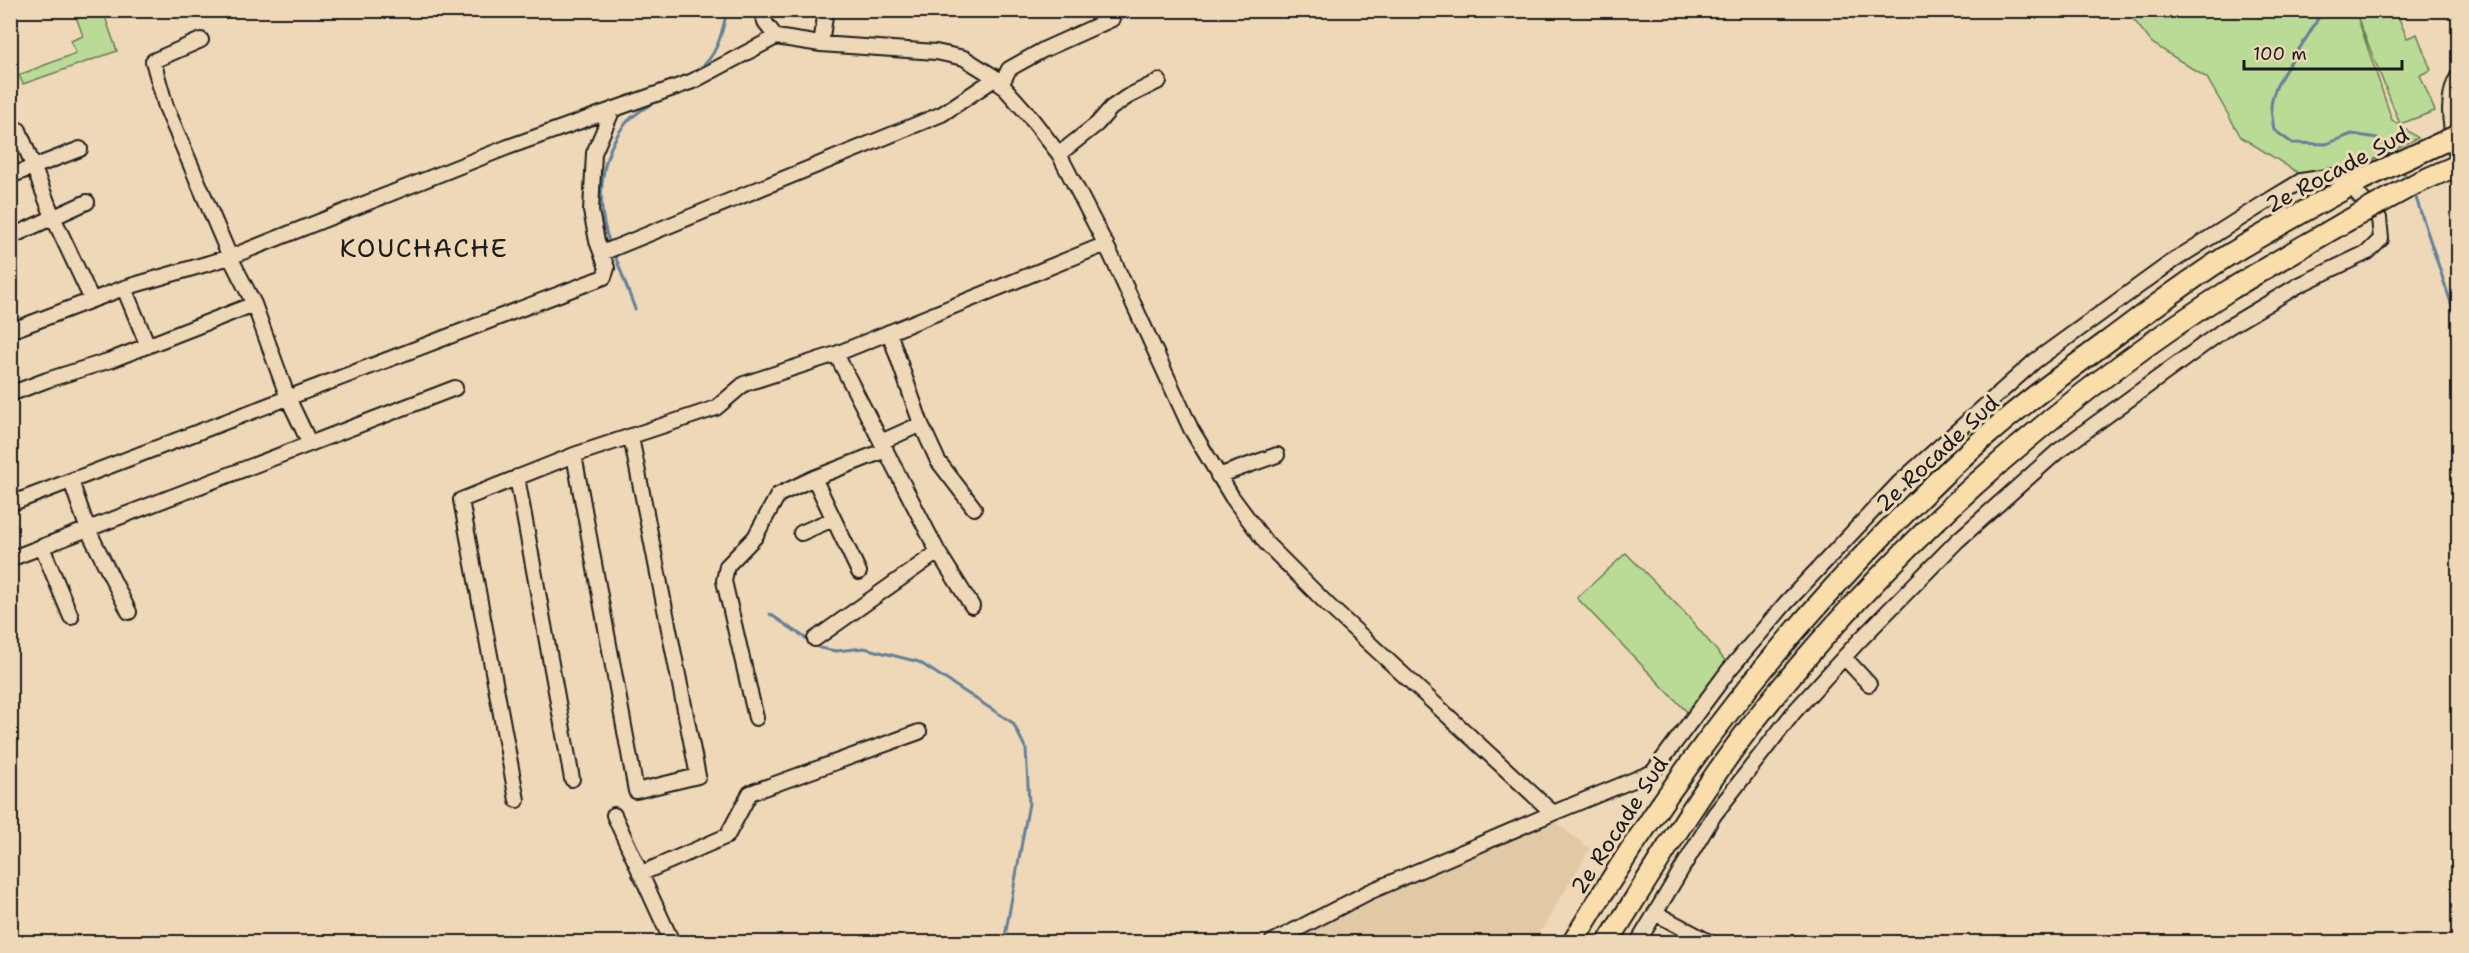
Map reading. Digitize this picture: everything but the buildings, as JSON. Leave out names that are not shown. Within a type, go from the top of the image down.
[{"type":"highway","name":"2e Rocade Sud","points":[[1573,942],[1652,815],[1705,741],[1773,655],[1835,585],[1920,498],[1983,438],[2065,372],[2226,257],[2357,182],[2458,135]]},
{"type":"highway","points":[[1608,942],[1712,778],[1756,718],[1820,643],[1910,548],[2019,447],[2096,384],[2228,291],[2345,222],[2415,184],[2458,164]]},
{"type":"street","points":[[761,10],[766,24],[776,37]]},
{"type":"street","points":[[821,44],[826,10]]},
{"type":"street","points":[[602,253],[942,114],[998,81],[1009,69],[1043,50],[1112,19]]},
{"type":"street","points":[[10,331],[124,288],[230,257],[508,147],[654,96],[693,81],[776,37],[821,44],[936,52],[964,58],[998,81],[1028,113],[1059,154],[1106,244],[1191,429],[1232,497],[1274,550],[1329,606],[1553,813]]},
{"type":"street","points":[[201,40],[153,61],[166,107],[230,257],[254,304],[288,398],[310,444]]},
{"type":"street","points":[[2458,76],[2451,95],[2450,121],[2458,164]]},
{"type":"street","points":[[1059,154],[1119,103],[1159,81]]},
{"type":"street","points":[[10,504],[604,277],[607,268],[591,211],[594,153],[613,109]]},
{"type":"street","points":[[19,130],[53,217],[92,300]]},
{"type":"street","points":[[10,176],[80,149]]},
{"type":"street","points":[[1272,942],[1369,892],[1653,772],[1729,670],[1785,604],[1899,483],[2035,361],[2173,261],[2301,181],[2341,175],[2357,182],[2379,218],[2381,238],[2368,252],[2299,285],[2225,329],[2057,452],[1957,542],[1844,657],[1794,712],[1714,815],[1638,942]]},
{"type":"street","points":[[10,237],[87,202]]},
{"type":"street","points":[[517,800],[461,500],[574,455],[632,438],[716,408],[744,384],[836,354],[1106,244]]},
{"type":"street","points":[[124,288],[148,346]]},
{"type":"street","points":[[10,394],[111,360],[254,304]]},
{"type":"street","points":[[889,332],[921,424],[938,461],[974,508]]},
{"type":"street","points":[[836,354],[938,552],[972,606]]},
{"type":"street","points":[[10,559],[455,388]]},
{"type":"street","points":[[756,718],[724,581],[727,566],[755,537],[778,495],[883,446],[921,424]]},
{"type":"street","points":[[574,455],[636,791],[698,776],[632,438]]},
{"type":"street","points":[[1218,476],[1277,455]]},
{"type":"street","points":[[517,477],[572,779]]},
{"type":"street","points":[[814,478],[859,572]]},
{"type":"street","points":[[71,481],[88,530],[129,612]]},
{"type":"street","points":[[801,532],[833,519]]},
{"type":"street","points":[[42,547],[71,617]]},
{"type":"street","points":[[815,639],[938,552]]},
{"type":"street","points":[[1844,657],[1869,684]]},
{"type":"street","points":[[640,874],[728,836],[750,793],[919,732]]},
{"type":"street","points":[[614,815],[672,942]]},
{"type":"street","points":[[1654,914],[1709,942]]},
{"type":"shaded area","points":[[1550,818],[1590,849],[1534,942],[1290,942],[1298,936]]},
{"type":"green space","points":[[74,11],[103,11],[117,51],[23,84],[19,75],[76,53],[71,41],[83,36]]},
{"type":"green space","points":[[2127,11],[2396,11],[2407,38],[2417,34],[2431,70],[2420,75],[2435,111],[2400,124],[2357,16],[2392,120],[2418,138],[2348,172],[2303,176],[2241,137],[2207,78],[2152,43]]},
{"type":"green space","points":[[1626,553],[1684,612],[1728,664],[1690,715],[1577,598]]},
{"type":"waterway","points":[[697,71],[714,52],[721,36],[727,10]]},
{"type":"waterway","points":[[2322,10],[2273,95],[2271,106],[2274,130],[2292,143],[2326,144],[2352,134],[2377,138],[2393,158]]},
{"type":"waterway","points":[[610,244],[602,213],[602,180],[605,164],[610,149],[627,122],[658,100]]},
{"type":"waterway","points":[[2401,168],[2409,181]]},
{"type":"waterway","points":[[2414,192],[2458,324]]},
{"type":"waterway","points":[[614,253],[635,309]]},
{"type":"waterway","points":[[770,614],[820,648],[836,651],[864,648],[919,662],[1013,723],[1026,749],[1029,803],[1004,942]]},
{"type":"district","name":"KOUCHACHE","points":[[424,248]]}]
